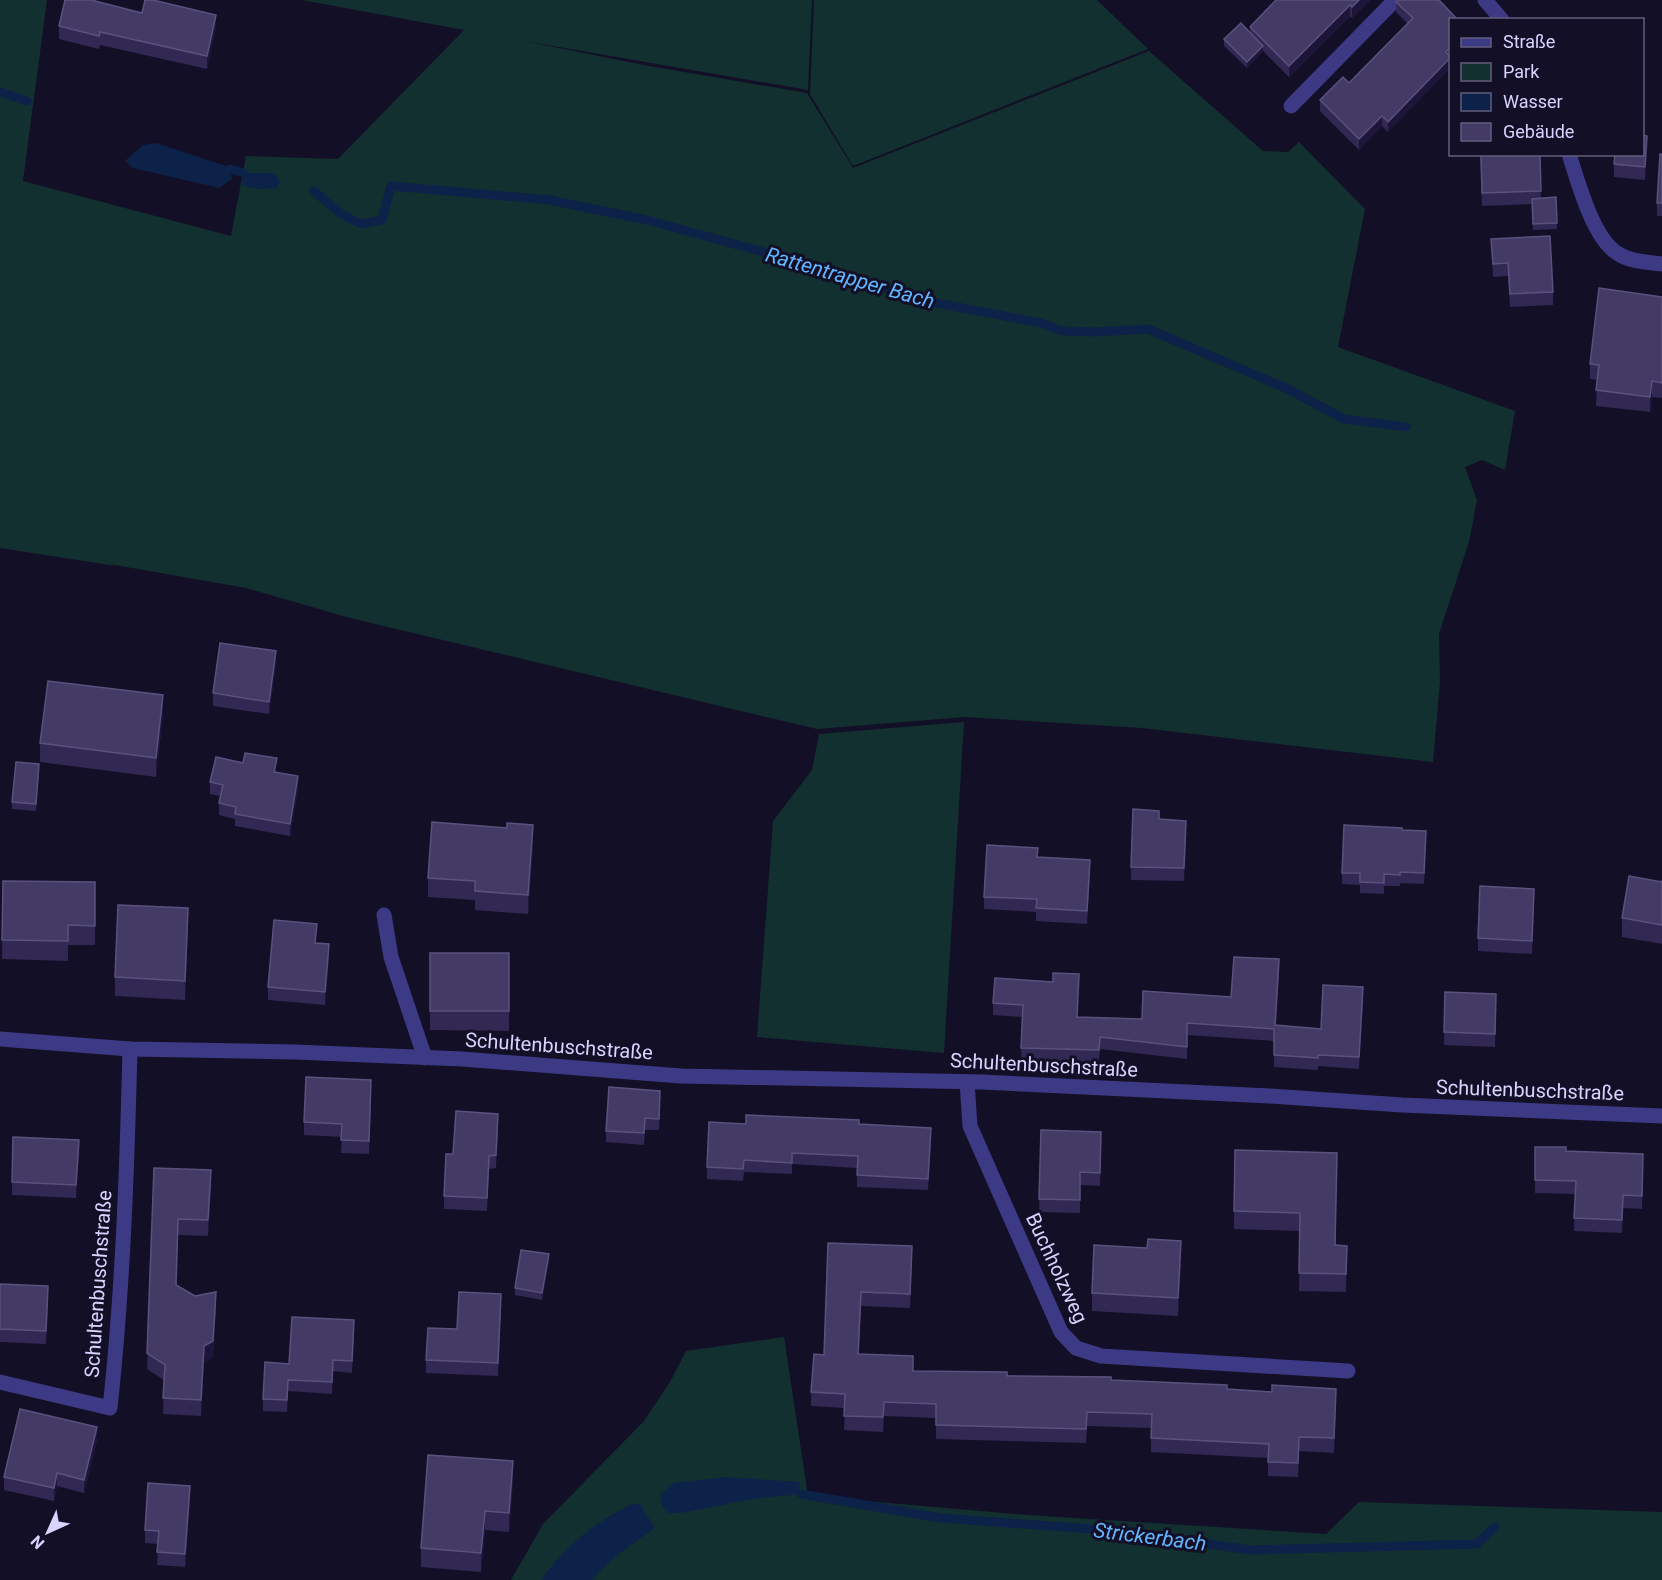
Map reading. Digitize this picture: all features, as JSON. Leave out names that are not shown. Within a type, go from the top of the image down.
[{"type":"street","points":[[1291,106],[1395,0]]},
{"type":"street","points":[[1485,0],[1500,18]]},
{"type":"street","points":[[1570,156],[1587,206],[1604,242],[1618,254],[1637,261],[1662,264]]},
{"type":"street","points":[[384,915],[391,957],[425,1058]]},
{"type":"street","name":"Schultenbuschstraße","points":[[0,1040],[130,1048],[462,1059],[681,1076],[967,1082],[1662,1116]]},
{"type":"street","name":"Schultenbuschstraße","points":[[0,1382],[110,1408],[117,1343],[125,1219],[130,1048]]},
{"type":"street","name":"Buchholzweg","points":[[967,1082],[970,1126],[1061,1332],[1076,1348],[1101,1356],[1348,1371]]},
{"type":"green space","points":[[0,0],[47,0],[23,181],[231,236],[246,156],[338,159],[464,30],[302,0],[812,0],[808,90],[524,41],[649,66],[807,93],[853,168],[1149,51],[1263,151],[1288,152],[1299,142],[1365,209],[1338,347],[1515,411],[1505,470],[1482,460],[1465,467],[1477,500],[1469,542],[1439,634],[1440,682],[1433,762],[1142,728],[965,717],[817,729],[350,618],[246,588],[115,565],[101,559],[116,566],[0,548]]},
{"type":"green space","points":[[814,0],[1097,0],[1148,49],[853,166],[810,94]]},
{"type":"green space","points":[[964,722],[944,1053],[757,1037],[773,821],[812,770],[819,734]]},
{"type":"green space","points":[[784,1337],[808,1496],[1027,1515],[1326,1534],[1359,1502],[1662,1512],[1662,1580],[511,1580],[543,1524],[644,1421],[670,1382],[686,1351]]},
{"type":"water","points":[[156,143],[226,166],[230,169],[232,179],[219,188],[133,168],[125,161],[143,145]]},
{"type":"water","points":[[244,173],[274,173],[280,181],[277,188],[257,189],[243,186]]},
{"type":"water","points":[[726,1477],[799,1482],[801,1494],[753,1499],[681,1513],[668,1513],[663,1508],[660,1495],[674,1483]]},
{"type":"water","points":[[632,1504],[640,1504],[655,1528],[621,1552],[591,1580],[541,1580],[560,1556],[582,1536],[605,1519]]},
{"type":"building","points":[[65,0],[91,0],[142,13],[145,0],[153,0],[216,15],[207,56],[100,32],[99,36],[59,26]]},
{"type":"building","points":[[1276,0],[1359,0],[1352,7],[1350,5],[1289,66],[1250,27]]},
{"type":"building","points":[[1398,0],[1439,0],[1456,18],[1449,18],[1449,48],[1446,52],[1449,59],[1388,122],[1382,116],[1359,139],[1320,100],[1343,77],[1349,83],[1413,18],[1396,2]]},
{"type":"building","points":[[1241,23],[1263,46],[1247,62],[1224,39]]},
{"type":"building","points":[[1644,135],[1647,136],[1645,167],[1614,164],[1615,156],[1644,156]]},
{"type":"building","points":[[1660,154],[1662,154],[1662,203],[1657,203]]},
{"type":"building","points":[[1481,156],[1540,156],[1541,191],[1482,193]]},
{"type":"building","points":[[1556,197],[1557,223],[1533,224],[1532,199]]},
{"type":"building","points":[[1550,236],[1553,292],[1510,294],[1508,263],[1493,264],[1491,239]]},
{"type":"building","points":[[1599,288],[1662,297],[1662,383],[1652,381],[1650,397],[1596,390],[1599,365],[1590,364]]},
{"type":"building","points":[[220,643],[276,651],[269,702],[213,693]]},
{"type":"building","points":[[48,681],[163,695],[156,758],[40,743]]},
{"type":"building","points":[[245,753],[277,758],[274,772],[298,776],[290,824],[235,814],[236,807],[219,803],[223,785],[210,782],[216,757],[243,763]]},
{"type":"building","points":[[16,762],[39,764],[36,804],[12,802]]},
{"type":"building","points":[[1133,809],[1159,811],[1159,819],[1186,821],[1184,868],[1131,867]]},
{"type":"building","points":[[432,822],[507,828],[507,823],[533,825],[528,895],[475,891],[475,881],[428,878]]},
{"type":"building","points":[[1344,825],[1426,831],[1424,873],[1384,874],[1384,883],[1360,882],[1360,873],[1342,873]]},
{"type":"building","points":[[987,845],[1038,848],[1037,857],[1090,860],[1087,911],[1036,908],[1037,899],[984,897]]},
{"type":"building","points":[[1629,876],[1662,882],[1662,925],[1622,918]]},
{"type":"building","points":[[3,881],[95,882],[95,926],[68,925],[68,941],[2,940]]},
{"type":"building","points":[[1480,886],[1534,889],[1532,941],[1478,938]]},
{"type":"building","points":[[118,905],[188,908],[185,981],[115,977]]},
{"type":"building","points":[[274,920],[317,924],[315,943],[329,944],[325,992],[268,987]]},
{"type":"building","points":[[430,953],[509,953],[509,1011],[430,1011]]},
{"type":"building","points":[[1234,957],[1279,959],[1275,1025],[1321,1029],[1323,985],[1363,987],[1359,1057],[1318,1055],[1318,1058],[1274,1055],[1274,1029],[1187,1023],[1187,1047],[1100,1037],[1099,1050],[1021,1048],[1023,1005],[993,1003],[995,978],[1053,982],[1053,973],[1079,974],[1077,1017],[1142,1019],[1143,991],[1231,997]]},
{"type":"building","points":[[1445,992],[1496,994],[1495,1034],[1444,1032]]},
{"type":"building","points":[[306,1077],[371,1080],[369,1141],[341,1140],[342,1124],[304,1122]]},
{"type":"building","points":[[609,1087],[660,1091],[659,1119],[645,1118],[644,1133],[606,1131]]},
{"type":"building","points":[[456,1111],[498,1114],[496,1155],[489,1156],[487,1198],[444,1196],[446,1154],[453,1154]]},
{"type":"building","points":[[746,1115],[859,1120],[859,1124],[931,1128],[928,1179],[857,1175],[858,1156],[792,1153],[792,1163],[744,1160],[743,1169],[707,1167],[709,1122],[746,1124]]},
{"type":"building","points":[[1041,1130],[1101,1132],[1100,1173],[1080,1172],[1080,1200],[1039,1199]]},
{"type":"building","points":[[13,1137],[79,1140],[76,1185],[12,1182]]},
{"type":"building","points":[[1535,1147],[1566,1147],[1566,1151],[1643,1154],[1642,1196],[1623,1195],[1622,1220],[1574,1218],[1576,1181],[1535,1180]]},
{"type":"building","points":[[1235,1150],[1337,1153],[1335,1245],[1347,1246],[1346,1274],[1299,1273],[1300,1213],[1234,1211]]},
{"type":"building","points":[[154,1168],[211,1170],[208,1220],[178,1219],[176,1285],[195,1296],[216,1292],[213,1341],[204,1346],[201,1400],[163,1398],[165,1365],[147,1353]]},
{"type":"building","points":[[1148,1239],[1181,1241],[1178,1298],[1092,1293],[1094,1245],[1147,1248]]},
{"type":"building","points":[[828,1243],[912,1246],[910,1294],[861,1292],[858,1354],[913,1356],[913,1371],[1007,1372],[1007,1376],[1111,1377],[1111,1380],[1227,1385],[1227,1389],[1272,1392],[1272,1385],[1336,1389],[1334,1438],[1299,1437],[1298,1463],[1268,1462],[1269,1444],[1151,1438],[1152,1414],[1087,1412],[1086,1429],[936,1425],[936,1404],[884,1402],[883,1417],[844,1416],[845,1394],[811,1392],[814,1354],[824,1355]]},
{"type":"building","points":[[521,1250],[549,1254],[542,1293],[515,1288]]},
{"type":"building","points":[[0,1284],[48,1286],[46,1331],[0,1329]]},
{"type":"building","points":[[459,1292],[501,1294],[498,1363],[426,1360],[428,1328],[457,1329]]},
{"type":"building","points":[[292,1317],[354,1320],[352,1361],[333,1360],[332,1382],[288,1380],[287,1400],[263,1399],[265,1362],[289,1364]]},
{"type":"building","points":[[20,1409],[97,1427],[84,1480],[57,1473],[54,1488],[4,1477]]},
{"type":"building","points":[[428,1455],[513,1461],[509,1513],[485,1511],[481,1553],[421,1548]]},
{"type":"building","points":[[148,1483],[190,1486],[185,1554],[157,1552],[159,1531],[145,1530]]},
{"type":"waterway","name":"Rattentrapper Bach","points":[[0,92],[27,101]]},
{"type":"waterway","name":"Rattentrapper Bach","points":[[230,169],[244,173]]},
{"type":"waterway","name":"Rattentrapper Bach","points":[[314,191],[341,214],[361,224],[382,220],[391,186],[550,200],[647,220],[778,256],[921,300],[1041,323],[1062,331],[1148,329],[1288,389],[1344,419],[1406,427]]},
{"type":"waterway","name":"Strickerbach","points":[[801,1494],[941,1518],[1132,1532],[1249,1550],[1477,1544],[1495,1527]]}]
